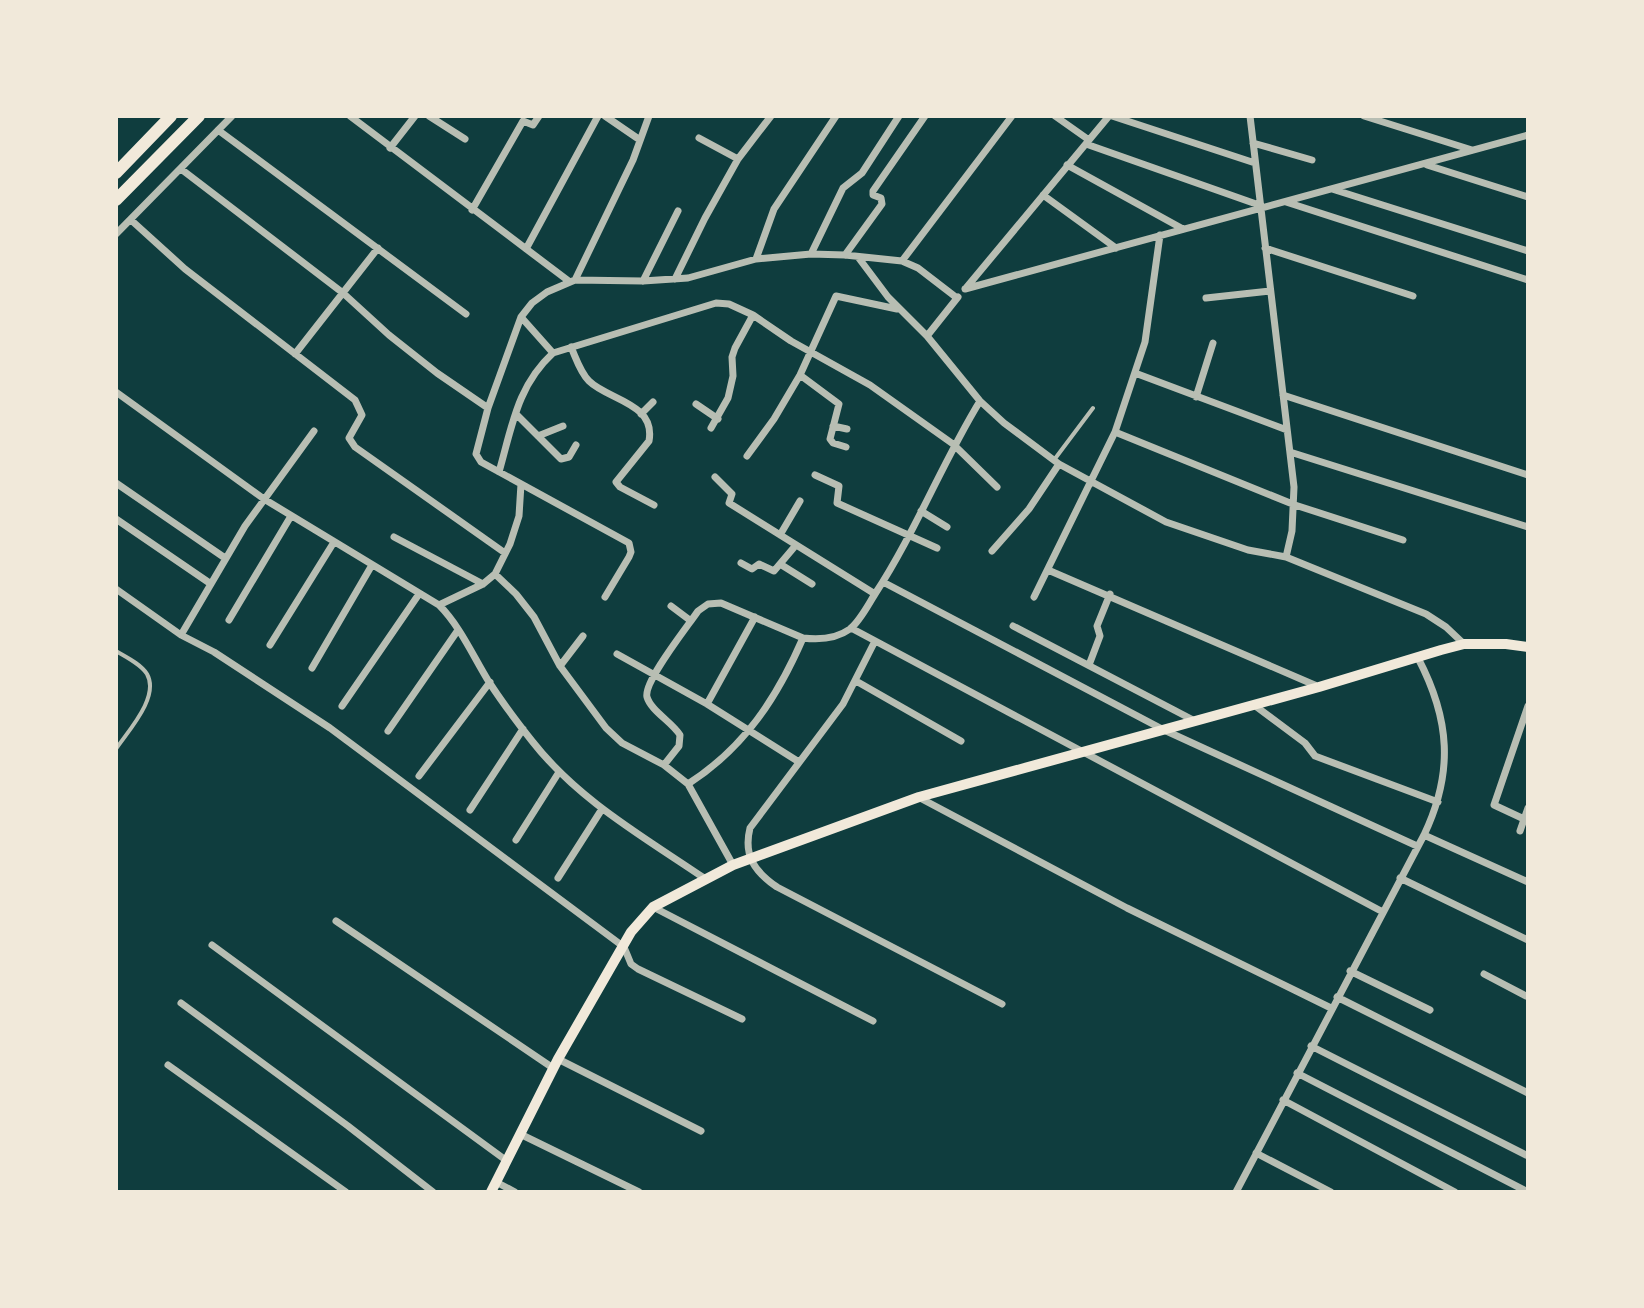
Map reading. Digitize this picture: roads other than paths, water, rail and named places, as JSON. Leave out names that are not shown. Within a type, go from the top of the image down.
[{"type":"main road","points":[[116,173],[171,116]]},
{"type":"main road","points":[[116,200],[199,116]]},
{"type":"main road","points":[[494,1187],[556,1064],[641,918],[653,907],[704,878],[919,797],[1464,644],[1528,647]]},
{"type":"street","points":[[116,234],[232,116]]},
{"type":"street","points":[[350,116],[472,210],[573,281]]},
{"type":"street","points":[[390,148],[415,116]]},
{"type":"street","points":[[429,116],[465,139]]},
{"type":"street","points":[[472,210],[523,121],[533,125],[539,116]]},
{"type":"street","points":[[526,249],[598,116]]},
{"type":"street","points":[[605,116],[640,140]]},
{"type":"street","points":[[573,281],[633,160],[649,116]]},
{"type":"street","points":[[756,259],[774,209],[836,116]]},
{"type":"street","points":[[811,254],[843,188],[862,173],[899,116]]},
{"type":"street","points":[[845,255],[881,207],[881,198],[873,195],[873,191],[925,116]]},
{"type":"street","points":[[902,261],[1012,116]]},
{"type":"street","points":[[1055,116],[1088,142],[1260,207]]},
{"type":"street","points":[[927,336],[1111,116],[1255,163]]},
{"type":"street","points":[[1250,116],[1295,505],[1286,557]]},
{"type":"street","points":[[1364,116],[1474,151]]},
{"type":"street","points":[[675,279],[738,159],[766,118]]},
{"type":"street","points":[[218,130],[466,314]]},
{"type":"street","points":[[965,289],[1528,135]]},
{"type":"street","points":[[699,138],[738,159]]},
{"type":"street","points":[[1253,143],[1312,160]]},
{"type":"street","points":[[1425,164],[1528,197]]},
{"type":"street","points":[[1067,165],[1183,229]]},
{"type":"street","points":[[181,169],[343,293],[401,345],[488,408]]},
{"type":"street","points":[[1332,189],[1528,251]]},
{"type":"street","points":[[1043,195],[1116,248]]},
{"type":"street","points":[[1284,202],[1528,280]]},
{"type":"street","points":[[643,281],[678,211]]},
{"type":"street","points":[[131,220],[185,269],[355,400],[362,415],[349,438],[355,447],[505,553]]},
{"type":"street","points":[[1034,597],[1115,432],[1152,308],[1160,235]]},
{"type":"street","points":[[295,354],[378,248]]},
{"type":"street","points":[[1265,248],[1413,296]]},
{"type":"street","points":[[605,597],[629,557],[629,543],[481,462],[476,454],[488,408],[521,317],[532,303],[547,292],[573,281],[688,278],[756,259],[811,254],[902,261],[918,268],[957,298]]},
{"type":"street","points":[[858,257],[980,401],[1057,462],[1140,509],[1193,532],[1248,550],[1286,557],[1426,614],[1464,644]]},
{"type":"street","points":[[1206,298],[1270,291]]},
{"type":"street","points":[[747,456],[800,375],[836,296],[899,309]]},
{"type":"street","points":[[499,472],[527,383],[553,353],[716,303],[729,304],[753,315],[870,385],[953,444],[997,487]]},
{"type":"street","points":[[711,428],[731,387],[735,348],[753,315]]},
{"type":"street","points":[[521,317],[553,353]]},
{"type":"street","points":[[1196,397],[1213,343]]},
{"type":"street","points":[[571,347],[589,382],[626,401],[641,414],[651,435],[649,441],[616,482],[654,505]]},
{"type":"street","points":[[1135,373],[1287,430]]},
{"type":"street","points":[[800,375],[839,404],[831,442],[846,447]]},
{"type":"street","points":[[116,392],[264,499],[439,605],[523,729],[559,772],[602,809],[704,878]]},
{"type":"street","points":[[1283,395],[1528,475]]},
{"type":"street","points":[[664,765],[680,741],[677,730],[648,701],[646,692],[654,675],[698,611],[708,604],[721,603],[803,638],[827,638],[851,628],[883,582],[953,444],[980,401]]},
{"type":"street","points":[[641,414],[653,402]]},
{"type":"street","points":[[696,404],[718,419]]},
{"type":"street","points":[[516,414],[561,459],[569,457],[576,445]]},
{"type":"street","points":[[538,436],[563,426]]},
{"type":"street","points":[[833,426],[847,429]]},
{"type":"street","points":[[181,635],[225,558],[314,431]]},
{"type":"street","points":[[1115,432],[1295,505],[1403,540]]},
{"type":"street","points":[[1290,452],[1528,527]]},
{"type":"street","points":[[992,551],[1029,509],[1057,462]]},
{"type":"street","points":[[815,475],[839,486],[837,503],[937,548]]},
{"type":"street","points":[[715,477],[732,494],[729,503],[875,594]]},
{"type":"street","points":[[116,483],[225,558]]},
{"type":"street","points":[[439,605],[483,584],[495,574],[519,516],[521,484]]},
{"type":"street","points":[[780,535],[800,501]]},
{"type":"street","points":[[921,511],[947,527]]},
{"type":"street","points":[[229,620],[291,516]]},
{"type":"street","points":[[116,519],[211,584]]},
{"type":"street","points":[[394,537],[483,584]]},
{"type":"street","points":[[270,645],[334,542]]},
{"type":"street","points":[[741,563],[752,569],[759,564],[773,571],[796,545]]},
{"type":"street","points":[[780,564],[812,584]]},
{"type":"street","points":[[312,668],[372,565]]},
{"type":"street","points":[[1048,570],[1110,594],[1319,687]]},
{"type":"street","points":[[495,574],[534,617],[560,666],[591,712],[632,750],[664,765],[688,784],[733,865]]},
{"type":"street","points":[[883,582],[1164,730],[1417,846]]},
{"type":"street","points":[[116,589],[181,635],[214,652],[330,728],[624,947],[631,964],[638,969],[742,1019]]},
{"type":"street","points":[[342,706],[419,594]]},
{"type":"street","points":[[1089,665],[1100,636],[1097,626],[1110,594]]},
{"type":"street","points":[[671,606],[691,621]]},
{"type":"street","points":[[707,704],[755,617]]},
{"type":"street","points":[[1013,626],[1195,721]]},
{"type":"street","points":[[851,628],[1381,911]]},
{"type":"street","points":[[388,731],[458,630]]},
{"type":"street","points":[[560,666],[583,636]]},
{"type":"street","points":[[688,784],[710,770],[750,731],[789,671],[803,638]]},
{"type":"street","points":[[875,641],[843,704],[750,828],[747,840],[751,860],[760,875],[777,887],[1002,1004]]},
{"type":"street","points":[[617,654],[707,704],[799,762]]},
{"type":"street","points":[[1236,1192],[1381,911],[1424,835],[1438,802],[1444,773],[1445,743],[1441,714],[1432,685],[1418,658]]},
{"type":"street","points":[[856,681],[961,741]]},
{"type":"street","points":[[419,776],[490,682]]},
{"type":"street","points":[[1254,705],[1305,743],[1315,756],[1438,802]]},
{"type":"street","points":[[1524,819],[1494,805],[1528,706]]},
{"type":"street","points":[[470,810],[523,729]]},
{"type":"street","points":[[516,840],[559,772]]},
{"type":"street","points":[[919,797],[1127,908],[1331,1008]]},
{"type":"street","points":[[1520,831],[1528,808]]},
{"type":"street","points":[[558,878],[602,809]]},
{"type":"street","points":[[1424,835],[1528,882]]},
{"type":"street","points":[[1400,878],[1528,940]]},
{"type":"street","points":[[653,907],[873,1021]]},
{"type":"street","points":[[336,921],[556,1064],[701,1131]]},
{"type":"street","points":[[212,945],[507,1161]]},
{"type":"street","points":[[1350,971],[1430,1010]]},
{"type":"street","points":[[1484,974],[1528,997]]},
{"type":"street","points":[[1337,997],[1528,1093]]},
{"type":"street","points":[[181,1003],[433,1192]]},
{"type":"street","points":[[1311,1046],[1528,1156]]},
{"type":"street","points":[[168,1065],[346,1192]]},
{"type":"street","points":[[1297,1073],[1528,1192]]},
{"type":"street","points":[[1283,1100],[1455,1192]]},
{"type":"street","points":[[520,1134],[639,1192]]},
{"type":"street","points":[[1256,1153],[1331,1192]]},
{"type":"street","points":[[494,1187],[515,1192]]},
{"type":"lane","points":[[1057,462],[1093,408]]},
{"type":"lane","points":[[116,651],[146,673],[151,686],[148,699],[116,749]]}]
